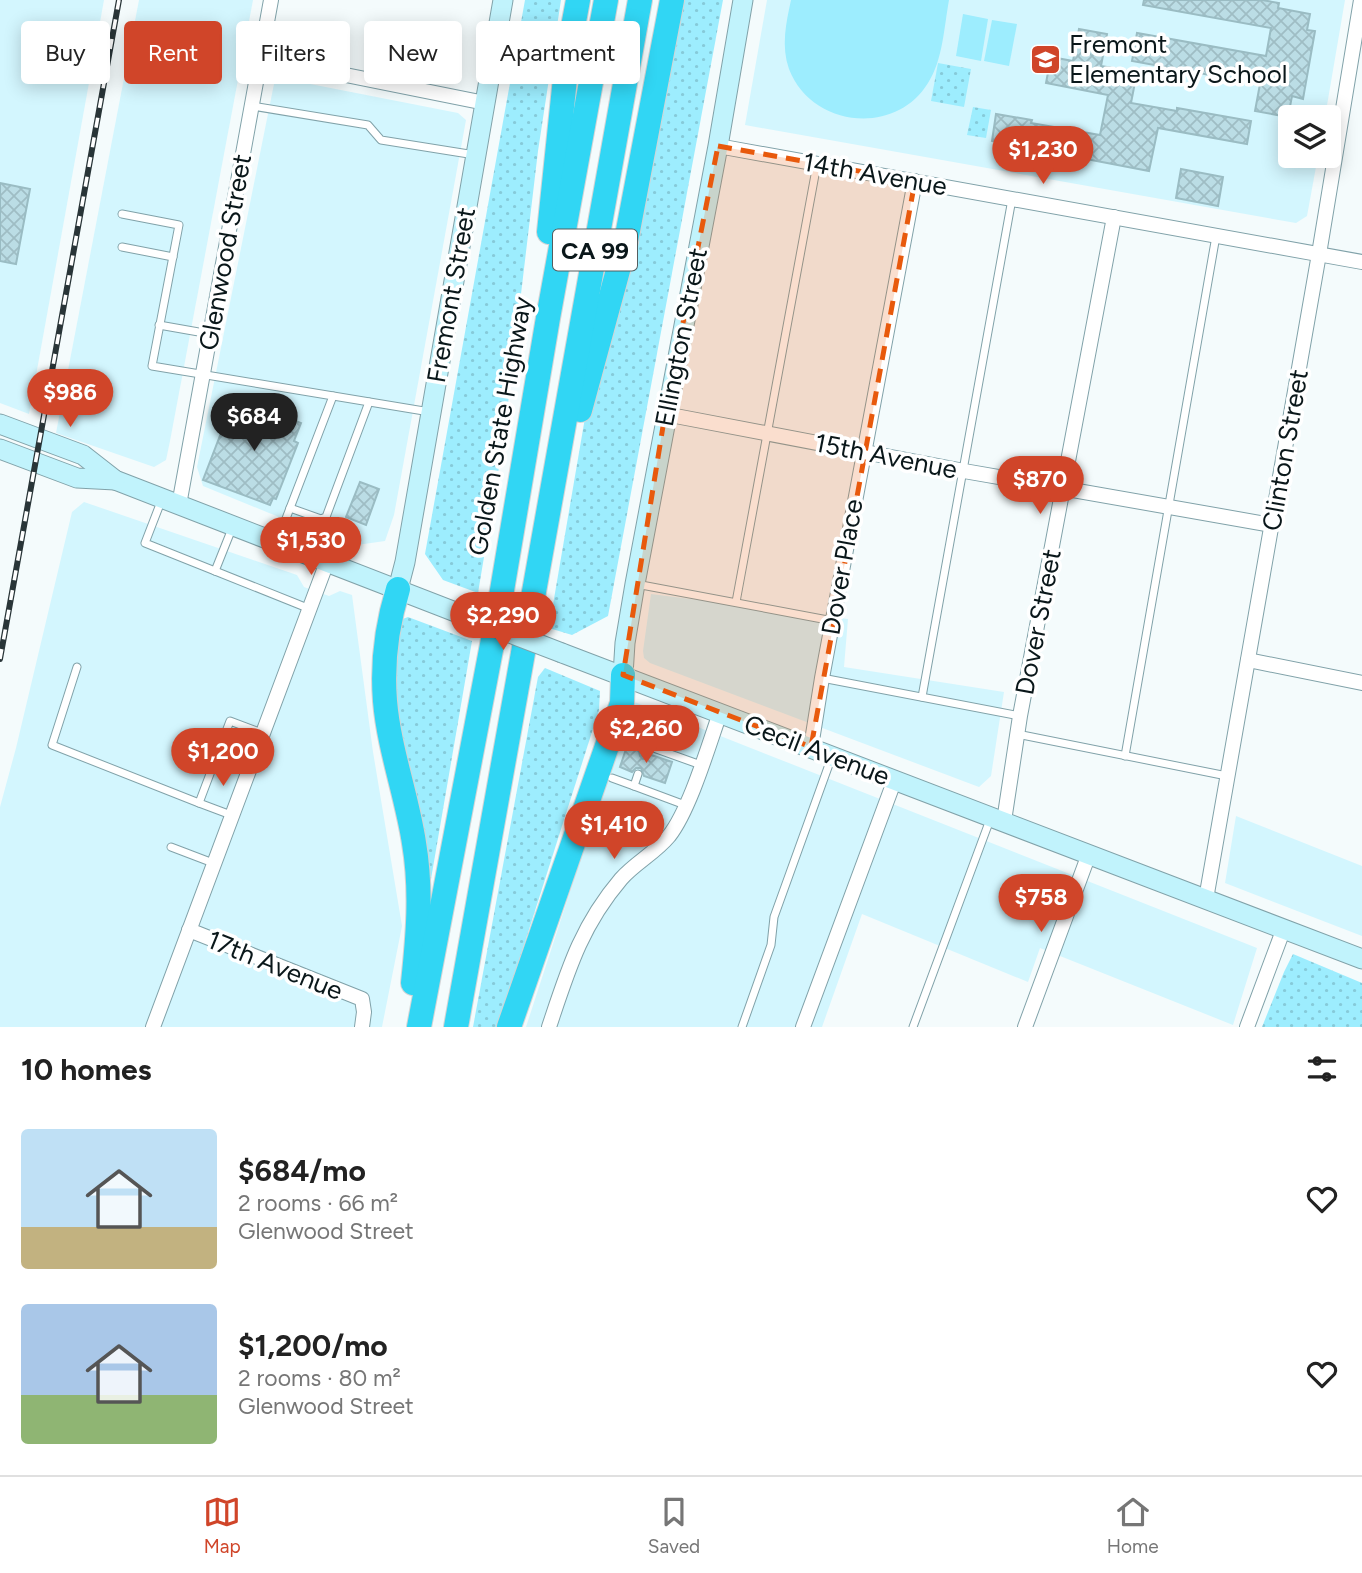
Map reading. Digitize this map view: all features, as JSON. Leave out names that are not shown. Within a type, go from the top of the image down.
[{"type":"highway","points":[[548,318],[550,218],[567,58],[578,0]]},
{"type":"highway","name":"Golden State Highway","points":[[419,1027],[499,608],[606,0]]},
{"type":"highway","name":"CA 99","points":[[456,1027],[640,0]]},
{"type":"highway","points":[[550,501],[585,395],[626,241],[672,0]]},
{"type":"highway","points":[[398,589],[387,640],[385,701],[414,843],[418,879],[419,916],[409,1027]]},
{"type":"highway","points":[[509,1027],[622,703],[623,675]]},
{"type":"main road","name":"Fremont Street","points":[[398,589],[405,562],[503,0]]},
{"type":"main road","name":"Ellington Street","points":[[623,675],[625,643],[665,414],[718,146],[743,0]]},
{"type":"main road","name":"Cecil Avenue","points":[[0,424],[83,455],[115,480],[1361,956]]},
{"type":"main road","name":"Cecil Avenue","points":[[3,454],[77,478],[115,480]]},
{"type":"street","name":"Glenwood Street","points":[[267,21],[271,0]]},
{"type":"street","name":"Clinton Street","points":[[1206,899],[1361,0]]},
{"type":"street","points":[[350,76],[485,103]]},
{"type":"street","name":"Glenwood Street","points":[[171,501],[203,374],[256,84]]},
{"type":"street","name":"14th Avenue","points":[[718,146],[1362,262]]},
{"type":"street","name":"Dover Place","points":[[811,747],[863,452],[915,181]]},
{"type":"street","name":"Dover Street","points":[[998,819],[1017,733],[1114,217]]},
{"type":"street","name":"15th Avenue","points":[[665,414],[964,471],[1272,525]]},
{"type":"street","points":[[153,1027],[327,562]]},
{"type":"street","points":[[1248,660],[1362,683]]},
{"type":"street","points":[[549,1027],[574,952],[600,905],[623,876],[670,835],[685,805],[720,713]]},
{"type":"street","points":[[803,1027],[895,779]]},
{"type":"street","points":[[1025,1027],[1089,854]]},
{"type":"street","points":[[1247,1027],[1284,928]]},
{"type":"street","name":"17th Avenue","points":[[188,930],[362,999],[362,1027]]},
{"type":"lane","points":[[252,106],[368,125],[381,139],[476,155]]},
{"type":"lane","points":[[736,602],[817,163]]},
{"type":"lane","points":[[922,697],[1012,198]]},
{"type":"lane","points":[[122,214],[179,225],[152,366],[431,412]]},
{"type":"lane","points":[[1125,756],[1216,236]]},
{"type":"lane","points":[[122,247],[173,257]]},
{"type":"lane","points":[[159,325],[211,334]]},
{"type":"lane","points":[[276,542],[333,396]]},
{"type":"lane","points":[[290,508],[321,519],[326,517],[369,402]]},
{"type":"lane","points":[[171,501],[145,542],[310,608]]},
{"type":"lane","points":[[215,571],[233,526]]},
{"type":"lane","points":[[635,584],[833,621]]},
{"type":"lane","points":[[77,667],[52,746],[231,815]]},
{"type":"lane","points":[[822,678],[1020,716]]},
{"type":"lane","points":[[199,803],[230,721],[262,733]]},
{"type":"lane","points":[[1017,733],[1228,776]]},
{"type":"lane","points":[[645,753],[648,746],[701,765]]},
{"type":"lane","points":[[742,1027],[772,945],[774,916],[832,755]]},
{"type":"lane","points":[[634,786],[638,774]]},
{"type":"lane","points":[[612,778],[685,805]]},
{"type":"lane","points":[[913,1027],[998,819]]},
{"type":"lane","points":[[171,847],[213,863]]},
{"type":"highlighted area","points":[[718,146],[915,181],[811,747],[623,675],[665,414]]},
{"type":"shaded area","points":[[0,0],[104,0],[100,21],[21,21],[21,84],[89,84],[29,414],[0,403]]},
{"type":"shaded area","points":[[139,0],[253,0],[249,21],[236,21],[237,84],[166,460],[154,467],[56,433],[124,78],[124,84],[222,84],[222,21],[135,21]]},
{"type":"shaded area","points":[[525,0],[561,0],[558,21],[521,21]]},
{"type":"shaded area","points":[[682,0],[723,0],[608,616],[572,635],[549,628],[587,406]]},
{"type":"shaded area","name":"Fremont Elementary School","points":[[767,0],[1345,0],[1327,105],[1278,105],[1278,168],[1316,168],[1307,216],[1296,223],[745,125]]},
{"type":"shaded area","points":[[791,0],[949,0],[940,54],[928,83],[913,100],[895,112],[875,118],[854,118],[834,113],[815,103],[800,88],[789,69],[785,52]]},
{"type":"shaded area","points":[[963,14],[988,19],[981,61],[956,56]]},
{"type":"shaded area","points":[[992,20],[1017,24],[1009,66],[984,61]]},
{"type":"shaded area","points":[[938,63],[971,69],[964,107],[931,101]]},
{"type":"shaded area","points":[[274,84],[310,84],[458,113],[466,120],[394,515],[385,541],[350,546],[203,486],[197,467]]},
{"type":"shaded area","points":[[510,84],[548,84],[504,437],[478,593],[443,580],[425,554]]},
{"type":"shaded area","points":[[973,107],[991,110],[986,138],[967,135]]},
{"type":"shaded area","points":[[84,502],[297,575],[304,587],[329,596],[340,591],[352,595],[373,752],[402,926],[382,1027],[0,1027],[0,807],[72,512]]},
{"type":"shaded area","points":[[651,594],[848,619],[844,667],[1004,692],[991,776],[979,787],[650,663],[644,658],[643,651]]},
{"type":"shaded area","points":[[408,617],[472,641],[426,908],[391,701],[400,620]]},
{"type":"shaded area","points":[[545,668],[600,691],[599,710],[498,1027],[473,1027],[538,677]]},
{"type":"shaded area","points":[[632,701],[1257,948],[1233,1025],[1040,948],[1028,982],[862,914],[822,1027],[526,1027]]},
{"type":"shaded area","points":[[1236,816],[1362,866],[1362,936],[1225,883]]},
{"type":"shaded area","points":[[1293,954],[1362,983],[1362,1027],[1262,1027]]},
{"type":"building","points":[[1144,0],[1262,0],[1279,3],[1278,8],[1310,14],[1307,30],[1315,31],[1303,99],[1292,96],[1290,105],[1278,105],[1278,115],[1255,111],[1260,84],[1132,61],[1137,33],[1266,56],[1271,28],[1143,5]]},
{"type":"building","points":[[1079,29],[1107,34],[1101,66],[1137,72],[1131,103],[1251,121],[1247,144],[1158,128],[1149,171],[992,141],[996,114],[1100,135],[1108,95],[1046,83],[1051,57],[1073,61]]},
{"type":"building","points":[[1181,169],[1223,177],[1218,206],[1176,198]]},
{"type":"building","points":[[0,183],[30,189],[16,264],[0,261]]},
{"type":"building","points":[[238,399],[301,423],[294,441],[298,443],[276,499],[273,498],[270,505],[203,480],[226,420],[229,422]]},
{"type":"building","points":[[360,482],[379,489],[366,525],[346,517]]},
{"type":"building","points":[[627,746],[639,751],[643,759],[651,755],[672,762],[665,783],[644,776],[641,768],[632,772],[620,767]]},
{"type":"railway","points":[[0,659],[119,0]]},
{"type":"place","name":"Fremont Elementary School","points":[[1046,59]]}]
